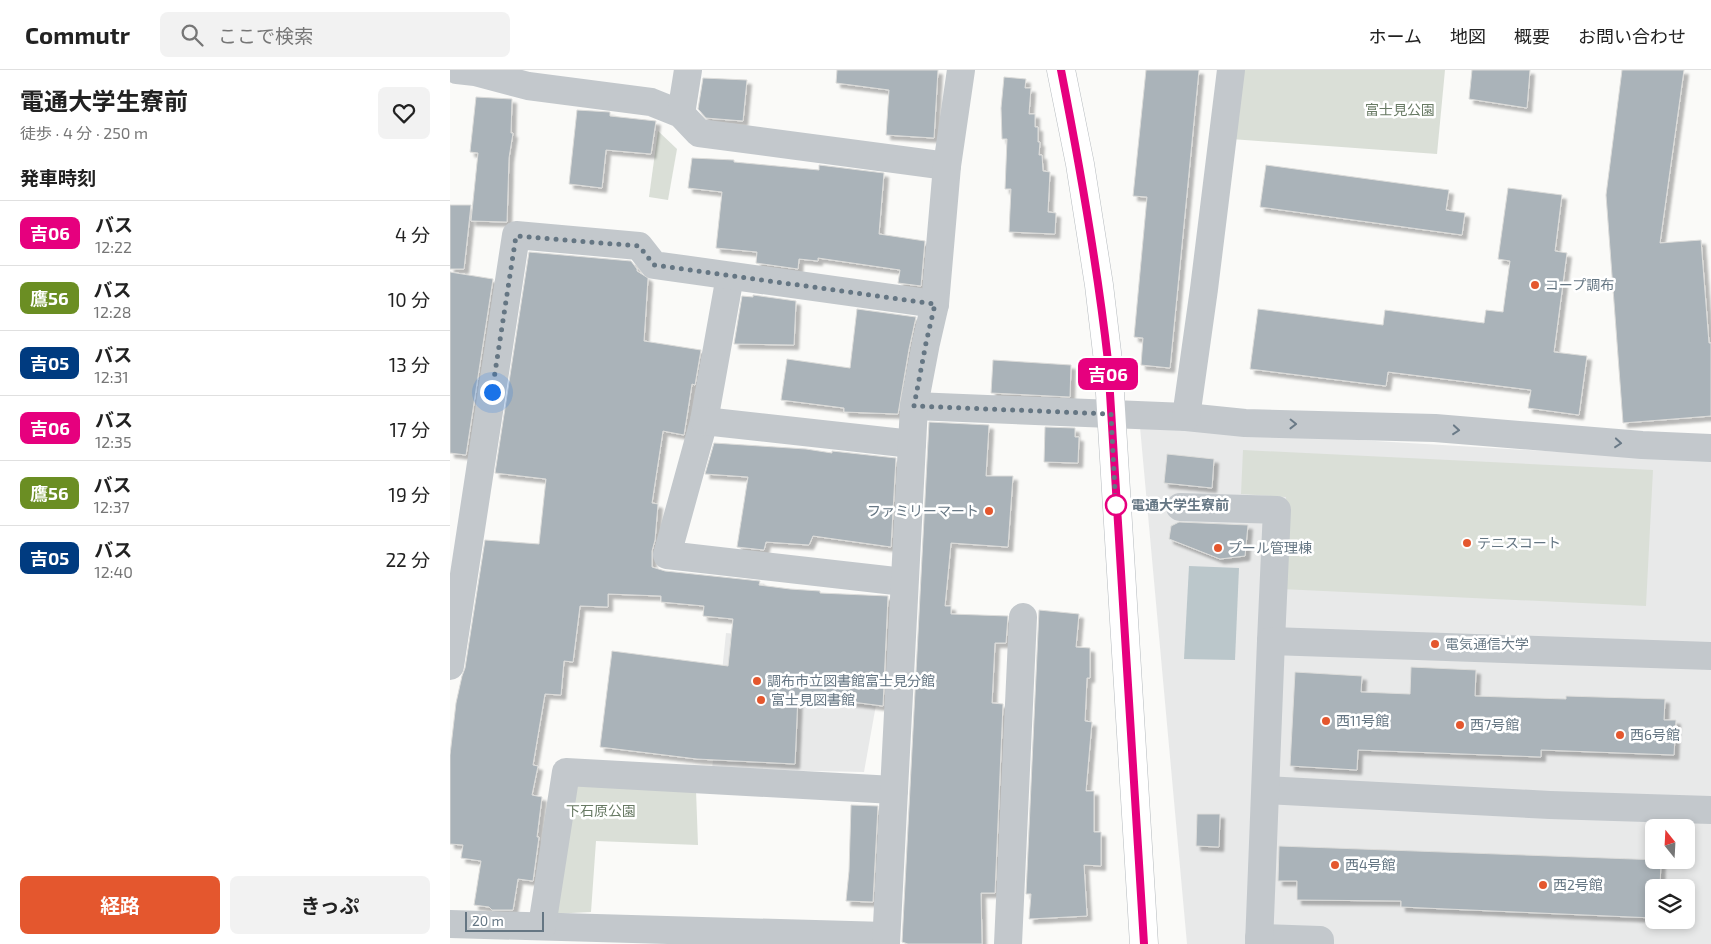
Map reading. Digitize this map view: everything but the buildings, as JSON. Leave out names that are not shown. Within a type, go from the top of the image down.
[{"type":"main road","points":[[1062,70],[1080,164],[1099,284],[1111,414],[1144,944]]},
{"type":"street","points":[[457,70],[475,72],[528,86],[651,102],[681,114],[699,133],[947,166]]},
{"type":"street","points":[[681,114],[688,70]]},
{"type":"street","points":[[450,924],[542,926],[647,937],[886,940],[914,406],[935,304],[947,166],[961,70]]},
{"type":"street","points":[[1186,416],[1204,290],[1231,70]]},
{"type":"street","points":[[450,666],[516,236],[639,246],[654,265],[935,304]]},
{"type":"street","points":[[730,276],[704,421],[667,555],[904,582]]},
{"type":"street","points":[[914,406],[1186,416],[1245,423],[1435,428],[1642,445],[1711,448]]},
{"type":"street","points":[[704,421],[912,444]]},
{"type":"street","points":[[1180,507],[1277,510],[1259,941],[1320,940],[1320,944]]},
{"type":"street","points":[[1008,944],[1023,617]]},
{"type":"street","points":[[1271,640],[1711,656]]},
{"type":"street","points":[[542,926],[566,772],[894,790]]},
{"type":"street","points":[[1266,790],[1550,805],[1711,810]]},
{"type":"shaded area","name":"電気通信大学","points":[[1140,427],[1711,461],[1711,944],[1187,944]]},
{"type":"shaded area","points":[[1189,566],[1239,568],[1235,660],[1184,659]]},
{"type":"shaded area","name":"富士見図書館","points":[[726,633],[886,649],[864,772],[712,769]]},
{"type":"green space","name":"富士見公園","points":[[1237,70],[1445,70],[1437,154],[1231,139]]},
{"type":"green space","points":[[658,131],[677,149],[668,200],[649,197]]},
{"type":"green space","name":"テニスコート","points":[[1243,450],[1653,470],[1646,606],[1281,589],[1286,497],[1241,494]]},
{"type":"green space","name":"下石原公園","points":[[574,779],[696,790],[698,845],[596,841],[591,912],[551,914]]},
{"type":"bus line","name":"吉06","points":[[1061,70],[1080,164],[1099,284],[1108,361],[1144,944]]},
{"type":"place","name":"コープ調布","points":[[1535,285]]},
{"type":"place","name":"電通大学生寮前","points":[[1116,505]]},
{"type":"place","name":"ファミリーマート","points":[[989,511]]},
{"type":"place","name":"テニスコート","points":[[1467,543]]},
{"type":"place","name":"プール管理棟","points":[[1218,548]]},
{"type":"place","name":"電気通信大学","points":[[1435,644]]},
{"type":"place","name":"調布市立図書館富士見分館","points":[[757,681]]},
{"type":"place","name":"富士見図書館","points":[[761,700]]},
{"type":"place","name":"西11号館","points":[[1326,721]]},
{"type":"place","name":"西7号館","points":[[1460,725]]},
{"type":"place","name":"西6号館","points":[[1620,735]]},
{"type":"place","name":"西4号館","points":[[1335,865]]},
{"type":"place","name":"西2号館","points":[[1543,885]]},
{"type":"route","points":[[492,392],[516,236],[639,246],[654,265],[935,304],[914,406],[1111,414],[1116,512],[1116,505]]}]
